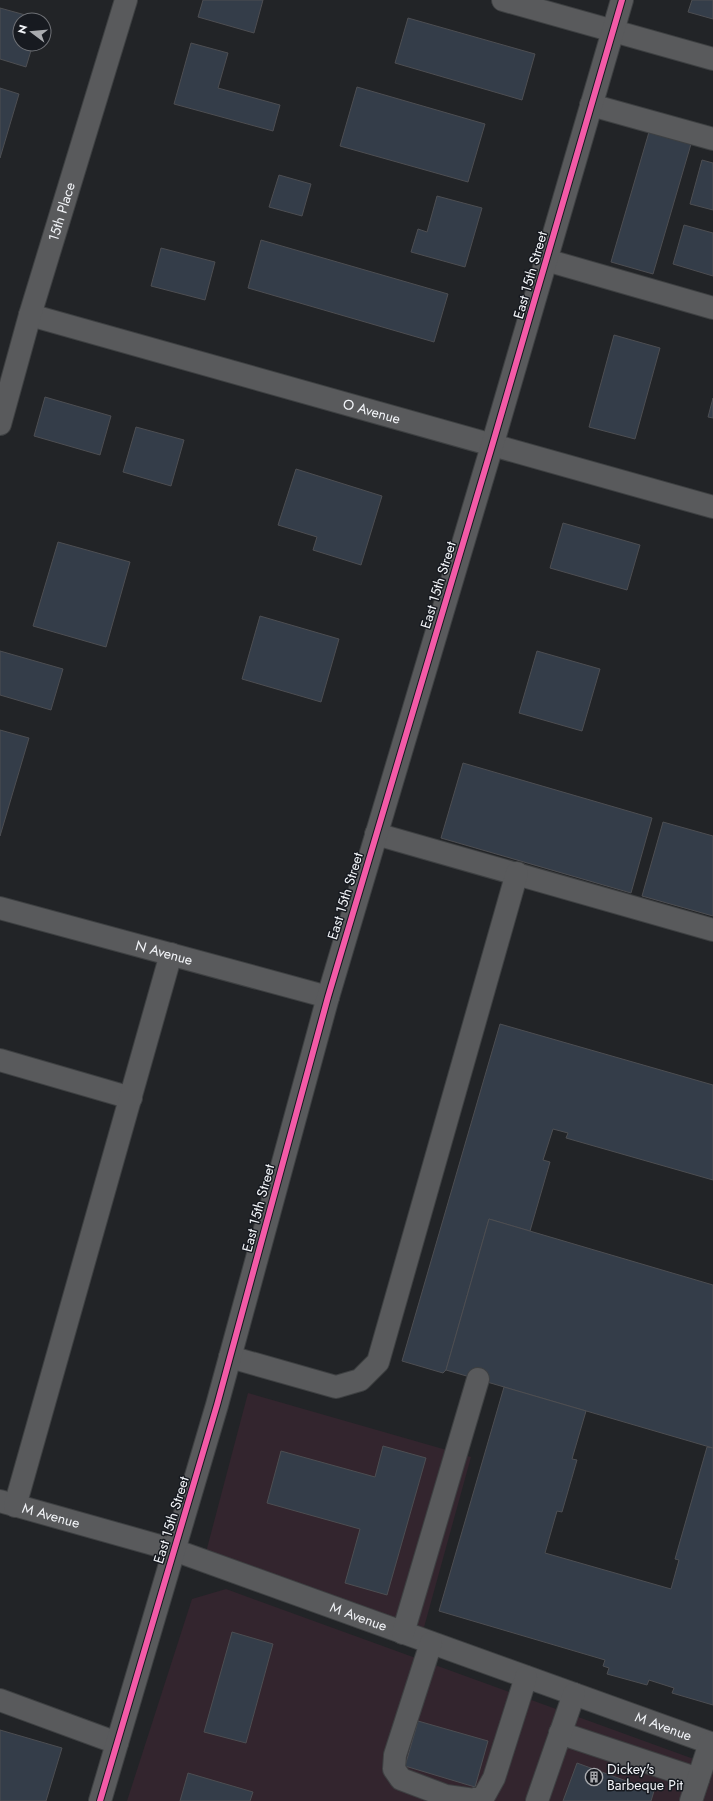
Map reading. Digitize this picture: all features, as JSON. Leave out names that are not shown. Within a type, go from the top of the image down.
[{"type":"street","name":"15th Place","points":[[0,424],[30,315],[126,0]]},
{"type":"street","points":[[503,0],[613,30],[713,60]]},
{"type":"street","name":"East 15th Street","points":[[100,1801],[230,1357],[328,997],[492,446],[622,0]]},
{"type":"street","points":[[591,105],[713,139]]},
{"type":"street","points":[[546,260],[713,308]]},
{"type":"street","name":"O Avenue","points":[[30,315],[713,507]]},
{"type":"street","points":[[376,834],[713,930]]},
{"type":"street","points":[[230,1357],[336,1387],[360,1380],[378,1362],[517,873]]},
{"type":"street","name":"N Avenue","points":[[0,908],[328,997]]},
{"type":"street","points":[[8,1504],[131,1098],[171,954]]},
{"type":"street","points":[[0,1060],[131,1098]]},
{"type":"street","points":[[403,1632],[478,1379]]},
{"type":"street","name":"M Avenue","points":[[8,1504],[174,1550],[711,1744]]},
{"type":"street","points":[[431,1642],[395,1755],[394,1769],[401,1780],[446,1796],[474,1800],[484,1796],[494,1778],[526,1677]]},
{"type":"street","points":[[536,1801],[574,1694]]},
{"type":"street","points":[[0,1700],[117,1743]]},
{"type":"street","points":[[560,1733],[698,1779]]},
{"type":"street","points":[[691,1801],[711,1744]]},
{"type":"shaded area","points":[[248,1393],[471,1457],[423,1631],[205,1556]]},
{"type":"shaded area","points":[[226,1589],[713,1766],[713,1801],[127,1801],[192,1599]]},
{"type":"building","points":[[203,0],[263,0],[254,33],[198,17]]},
{"type":"building","points":[[692,0],[713,0],[713,19],[688,12]]},
{"type":"building","points":[[0,8],[15,12],[12,12],[12,52],[31,52],[26,67],[0,59]]},
{"type":"building","points":[[408,18],[535,54],[522,100],[395,63]]},
{"type":"building","points":[[191,43],[228,53],[218,88],[280,105],[273,131],[174,104]]},
{"type":"building","points":[[357,87],[485,124],[468,182],[340,146]]},
{"type":"building","points":[[0,88],[19,94],[0,158]]},
{"type":"building","points":[[649,132],[691,144],[653,274],[611,262]]},
{"type":"building","points":[[702,160],[713,163],[713,210],[690,204]]},
{"type":"building","points":[[279,175],[311,184],[302,216],[269,207]]},
{"type":"building","points":[[437,196],[482,208],[465,267],[411,252],[418,229],[427,232]]},
{"type":"building","points":[[684,225],[713,233],[713,276],[673,264]]},
{"type":"building","points":[[261,240],[448,294],[434,342],[248,288]]},
{"type":"building","points":[[161,248],[215,262],[205,300],[151,286]]},
{"type":"building","points":[[614,335],[660,348],[635,439],[589,427]]},
{"type":"building","points":[[45,397],[111,416],[100,455],[34,436]]},
{"type":"building","points":[[713,398],[713,418],[708,417]]},
{"type":"building","points":[[136,427],[184,440],[171,486],[123,472]]},
{"type":"building","points":[[296,469],[382,496],[361,565],[313,550],[317,537],[278,525]]},
{"type":"building","points":[[563,523],[640,545],[627,590],[550,568]]},
{"type":"building","points":[[58,542],[130,562],[106,647],[33,626]]},
{"type":"building","points":[[260,616],[339,639],[321,702],[242,679]]},
{"type":"building","points":[[0,651],[63,669],[51,710],[0,695]]},
{"type":"building","points":[[537,651],[600,669],[582,731],[519,713]]},
{"type":"building","points":[[0,730],[29,738],[0,836]]},
{"type":"building","points":[[463,763],[652,818],[631,893],[441,838]]},
{"type":"building","points":[[663,822],[713,836],[713,916],[642,896]]},
{"type":"building","points":[[500,1024],[713,1085],[713,1180],[566,1138],[568,1133],[553,1129],[543,1160],[550,1162],[530,1231],[489,1219],[446,1370],[443,1373],[402,1361]]},
{"type":"building","points":[[489,1219],[713,1285],[713,1448],[446,1370]]},
{"type":"building","points":[[504,1387],[586,1411],[572,1459],[577,1460],[562,1512],[557,1511],[545,1553],[671,1589],[679,1560],[675,1559],[707,1447],[713,1448],[713,1705],[672,1693],[674,1688],[649,1680],[647,1685],[607,1674],[609,1668],[603,1666],[605,1660],[439,1611]]},
{"type":"building","points":[[383,1446],[426,1458],[387,1595],[345,1583],[360,1529],[267,1503],[281,1451],[375,1477]]},
{"type":"building","points":[[232,1632],[273,1644],[246,1743],[204,1732]]},
{"type":"building","points":[[418,1721],[488,1741],[475,1787],[405,1766]]},
{"type":"building","points":[[0,1730],[62,1748],[46,1801],[0,1801]]},
{"type":"building","name":"Dickey's Barbeque Pit","points":[[577,1763],[654,1791],[651,1801],[563,1801]]},
{"type":"building","points":[[188,1773],[253,1792],[250,1801],[180,1801]]},
{"type":"cycle path","points":[[100,1801],[217,1405],[328,997],[492,446],[622,0]]},
{"type":"place","name":"Dickey's Barbeque Pit","points":[[594,1777]]}]
